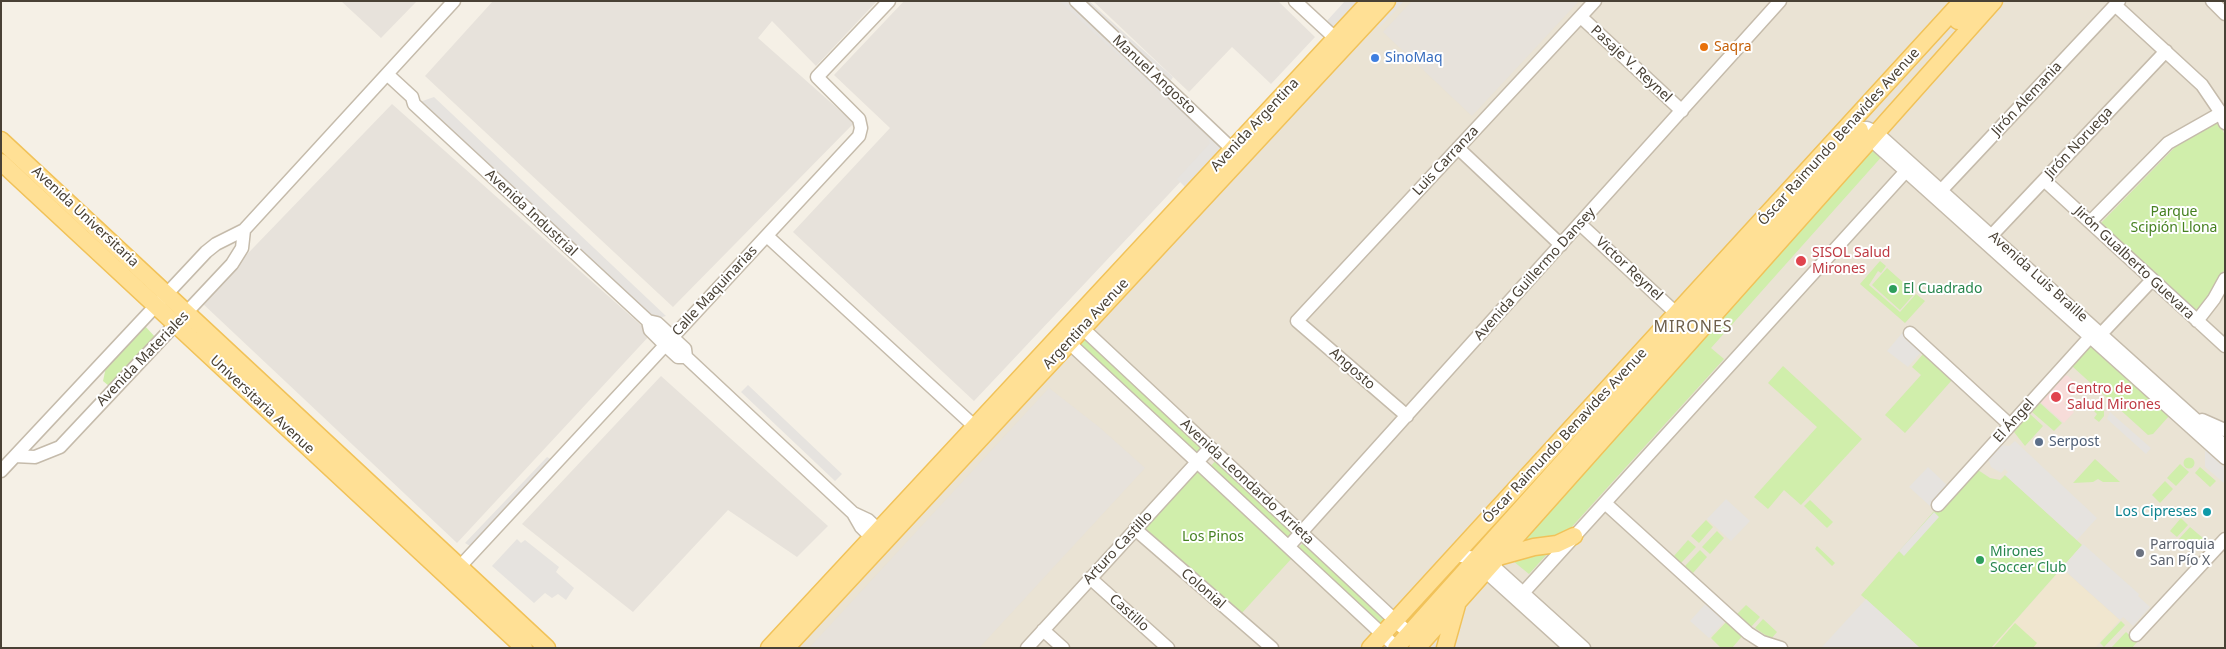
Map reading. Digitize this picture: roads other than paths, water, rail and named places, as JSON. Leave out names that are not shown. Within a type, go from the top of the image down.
[{"type":"main road","name":"Avenida Argentina","points":[[1232,149],[1370,1]]},
{"type":"main road","name":"Argentina Avenue","points":[[786,648],[973,425],[1078,324],[1387,1]]},
{"type":"main road","name":"Óscar Raimundo Benavides Avenue","points":[[1370,648],[1678,314],[1962,1]]},
{"type":"main road","name":"Óscar Raimundo Benavides Avenue","points":[[1396,647],[1415,642],[1488,562],[1870,133],[1976,1]]},
{"type":"main road","name":"Óscar Raimundo Benavides Avenue","points":[[1488,562],[1554,470],[1994,1]]},
{"type":"main road","name":"Avenida Universitaria","points":[[1,140],[71,216],[168,294]]},
{"type":"main road","name":"Argentina Avenue","points":[[1078,324],[1232,149]]},
{"type":"main road","name":"Universitaria Avenue","points":[[1,162],[71,216],[156,306],[524,648]]},
{"type":"main road","name":"Universitaria Avenue","points":[[168,294],[547,648]]},
{"type":"main road","name":"Argentina Avenue","points":[[768,648],[879,538],[1064,338]]},
{"type":"main road","points":[[1507,498],[1554,470]]},
{"type":"main road","points":[[353,489],[364,477]]},
{"type":"main road","points":[[1415,642],[1458,603],[1488,562],[1534,547],[1557,544],[1574,536]]},
{"type":"main road","points":[[1448,646],[1458,603]]},
{"type":"street","name":"Avenida Materiales","points":[[1,470],[216,244],[244,230],[454,1]]},
{"type":"street","name":"Calle Maquinarias","points":[[449,578],[859,136],[861,128],[859,119],[818,78],[889,1]]},
{"type":"street","name":"Manuel Angosto","points":[[1076,1],[1232,149]]},
{"type":"street","points":[[1295,1],[1335,38]]},
{"type":"street","name":"Luis Carranza","points":[[1297,321],[1596,1]]},
{"type":"street","name":"Avenida Guillermo Dansey","points":[[1289,546],[1780,1]]},
{"type":"street","points":[[2212,1],[2225,14]]},
{"type":"street","points":[[2090,222],[2168,143],[2223,118],[2202,85],[2117,3]]},
{"type":"street","name":"Jirón Alemania","points":[[1938,194],[2117,3]]},
{"type":"street","name":"Pasaje V. Reynel","points":[[1581,17],[1682,111]]},
{"type":"street","name":"Jirón Noruega","points":[[1992,235],[2166,51]]},
{"type":"street","name":"Avenida Industrial","points":[[384,77],[412,97],[414,104],[648,322],[650,330],[669,341],[678,357],[686,357],[852,513],[861,515],[879,538]]},
{"type":"street","points":[[1843,133],[1870,133]]},
{"type":"street","name":"Avenida Luis Braille","points":[[1870,133],[1906,171],[1992,235],[2225,458]]},
{"type":"street","name":"Avenida Luis Braille","points":[[1870,133],[2096,336],[2189,413],[2225,446]]},
{"type":"street","points":[[1458,148],[1561,245]]},
{"type":"street","points":[[1523,593],[1906,171]]},
{"type":"street","name":"Jirón Gualberto Guevara","points":[[2044,180],[2225,346]]},
{"type":"street","name":"Victor Reynel","points":[[1580,224],[1678,314]]},
{"type":"street","name":"Avenida Materiales","points":[[16,456],[35,456],[60,447],[232,264],[242,248],[244,230]]},
{"type":"street","points":[[767,236],[973,425]]},
{"type":"street","points":[[2197,321],[2214,299],[2225,279]]},
{"type":"street","name":"El Ángel","points":[[1938,505],[2010,425],[2152,280]]},
{"type":"street","name":"Angosto","points":[[1297,321],[1407,416]]},
{"type":"street","name":"Avenida Leondardo Arrieta","points":[[1078,324],[1395,620],[1415,642]]},
{"type":"street","points":[[1910,333],[2010,425]]},
{"type":"street","name":"Avenida Leondardo Arrieta","points":[[1064,338],[1196,463],[1289,546],[1396,647]]},
{"type":"street","points":[[2189,413],[2225,430]]},
{"type":"street","name":"Arturo Castillo","points":[[1027,648],[1210,449]]},
{"type":"street","points":[[1605,502],[1755,638],[1781,648]]},
{"type":"street","name":"Colonial","points":[[1135,529],[1272,648]]},
{"type":"street","points":[[2136,635],[2225,538]]},
{"type":"street","points":[[1455,555],[1488,562],[1584,648]]},
{"type":"street","points":[[1488,562],[1570,648]]},
{"type":"street","name":"Castillo","points":[[1090,578],[1168,648]]},
{"type":"street","points":[[1043,630],[1063,648]]},
{"type":"place","name":"Saqra","points":[[1704,47]]},
{"type":"place","name":"SinoMaq","points":[[1375,58]]},
{"type":"place","name":"SISOL Salud Mirones","points":[[1801,261]]},
{"type":"place","name":"El Cuadrado","points":[[1893,289]]},
{"type":"place","name":"Centro de Salud Mirones","points":[[2056,397]]},
{"type":"place","name":"Serpost","points":[[2039,442]]},
{"type":"place","name":"Los Cipreses","points":[[2207,512]]},
{"type":"place","name":"Parroquia San Pío X","points":[[2140,553]]},
{"type":"place","name":"Mirones Soccer Club","points":[[1980,560]]},
{"type":"district","name":"MIRONES","points":[[1693,327]]},
{"type":"park label","name":"Parque Scipión Llona","points":[[2174,220]]},
{"type":"park label","name":"Los Pinos","points":[[1213,537]]}]
